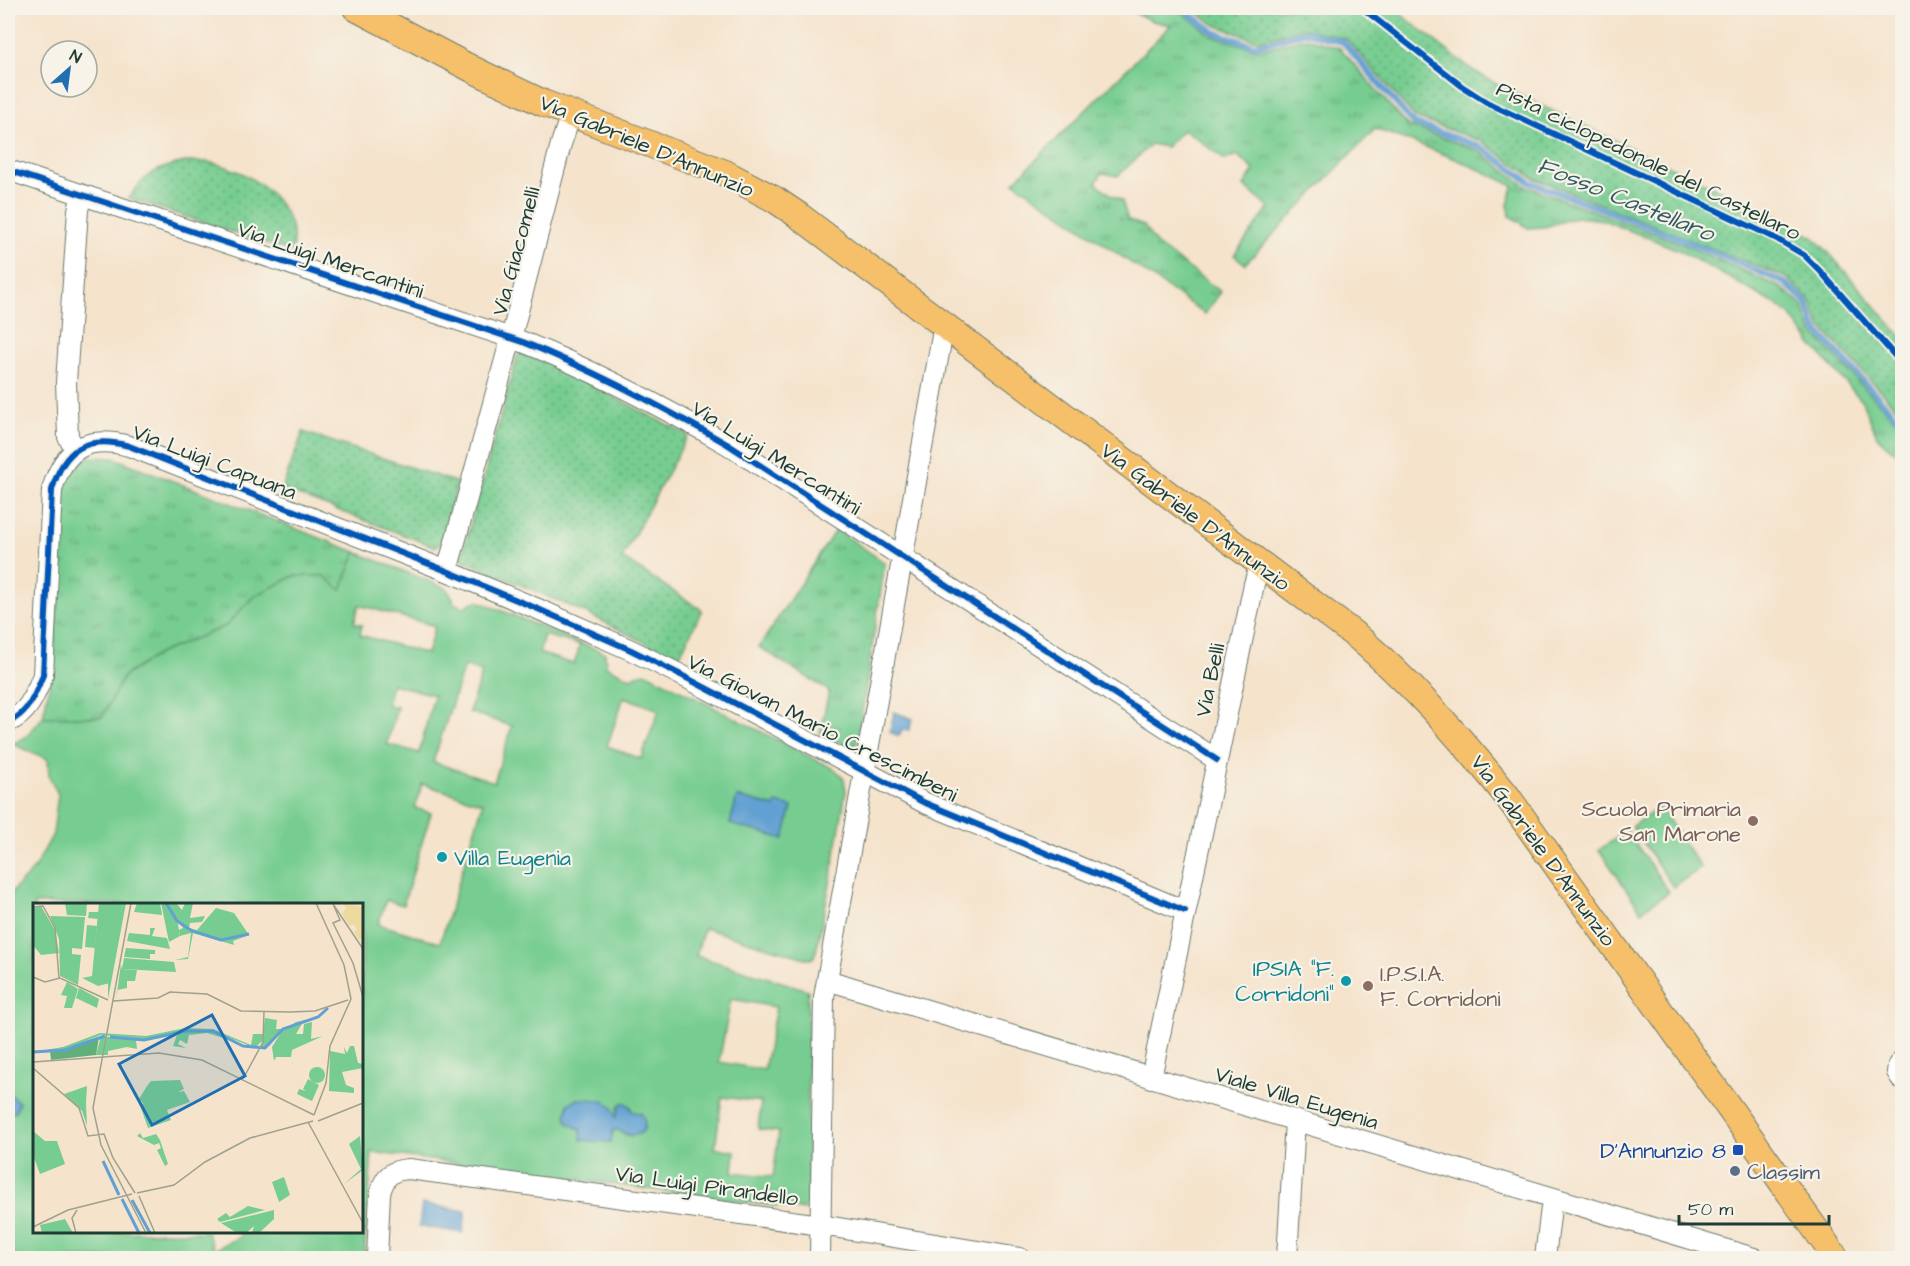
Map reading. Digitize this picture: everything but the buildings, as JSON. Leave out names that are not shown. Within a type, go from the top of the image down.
[{"type":"main road","name":"Via Gabriele D'Annunzio","points":[[356,8],[474,70],[571,114],[725,173],[774,199],[1359,638],[1388,664],[1461,739],[1529,826],[1832,1257]]},
{"type":"street","name":"Via Giacomelli","points":[[447,571],[571,114]]},
{"type":"street","name":"Via Luigi Mercantini","points":[[8,170],[548,352],[727,444],[1217,760]]},
{"type":"street","points":[[8,722],[22,715],[36,693],[43,675],[52,490],[61,466],[76,450],[68,437],[66,382],[78,210],[82,195]]},
{"type":"street","points":[[820,1258],[824,997],[944,325]]},
{"type":"street","name":"Via Luigi Capuana","points":[[76,450],[84,444],[97,442],[112,442],[129,446],[447,571]]},
{"type":"street","name":"Via Belli","points":[[1151,1078],[1260,564]]},
{"type":"street","name":"Via Giovan Mario Crescimbeni","points":[[447,571],[631,650],[923,802],[1185,911]]},
{"type":"street","name":"Viale Villa Eugenia","points":[[827,980],[1754,1258]]},
{"type":"street","points":[[1902,1061],[1898,1065],[1897,1072],[1902,1080]]},
{"type":"street","points":[[1287,1258],[1295,1121]]},
{"type":"street","name":"Via Luigi Pirandello","points":[[377,1258],[380,1193],[383,1183],[398,1169],[821,1225],[1020,1258]]},
{"type":"street","points":[[1545,1258],[1552,1199]]},
{"type":"green space","points":[[1125,8],[1165,8],[1183,13],[1211,35],[1258,50],[1306,38],[1340,48],[1407,125],[1479,151],[1526,186],[1680,243],[1782,288],[1802,305],[1811,330],[1902,428],[1902,456],[1877,436],[1862,401],[1812,345],[1791,316],[1777,305],[1679,250],[1603,220],[1576,217],[1545,227],[1528,228],[1510,216],[1508,205],[1513,186],[1445,154],[1375,129],[1245,264],[1234,255],[1269,208],[1244,186],[1254,170],[1237,155],[1225,160],[1184,129],[1166,147],[1151,144],[1118,176],[1102,173],[1096,183],[1122,201],[1128,220],[1144,226],[1156,244],[1221,292],[1205,314],[1014,182],[1171,25],[1152,21]]},
{"type":"green space","points":[[1190,8],[1393,8],[1471,69],[1496,84],[1783,220],[1812,236],[1902,337],[1902,414],[1820,326],[1810,301],[1787,278],[1534,178],[1481,141],[1416,118],[1346,39],[1303,28],[1258,41],[1217,26]]},
{"type":"green space","points":[[185,162],[210,162],[226,167],[264,187],[274,197],[289,220],[293,236],[292,252],[129,198],[141,182],[152,173]]},
{"type":"green space","points":[[521,353],[544,361],[688,435],[622,558],[702,610],[678,659],[586,613],[461,559],[517,357]]},
{"type":"green space","points":[[303,432],[458,483],[441,544],[435,547],[282,489]]},
{"type":"green space","points":[[88,457],[114,458],[356,552],[341,590],[294,576],[253,597],[226,626],[160,653],[124,676],[102,717],[43,717],[51,676],[57,615],[60,502],[70,474]]},
{"type":"green space","points":[[836,529],[885,563],[857,743],[853,749],[820,733],[829,691],[759,647]]},
{"type":"green space","points":[[356,552],[446,588],[453,598],[453,603],[465,607],[478,601],[605,653],[606,666],[630,678],[645,672],[836,770],[844,779],[846,791],[815,956],[811,959],[805,958],[704,928],[696,956],[808,990],[808,1204],[805,1210],[372,1152],[364,1258],[8,1258],[8,1111],[11,1113],[19,1103],[8,1092],[8,896],[34,869],[53,834],[58,794],[49,776],[48,759],[12,744],[26,737],[43,717],[102,717],[124,676],[160,653],[226,626],[253,597],[294,576],[324,576],[341,590]],"holes":[[[359,605],[435,626],[427,654],[360,635],[362,625],[354,623]],[[544,635],[580,645],[574,664],[539,653]],[[464,666],[482,672],[469,712],[512,726],[494,782],[433,762]],[[392,684],[434,695],[419,753],[387,744],[397,707],[387,705]],[[624,697],[659,710],[641,759],[607,746]],[[422,784],[483,803],[440,943],[378,924],[386,900],[403,905],[431,813],[415,808]],[[737,797],[775,807],[730,824]],[[731,999],[776,1007],[764,1070],[719,1062]],[[722,1097],[761,1102],[758,1129],[779,1132],[773,1177],[733,1172],[735,1151],[715,1148]],[[623,1103],[631,1107],[633,1136],[616,1129],[612,1132],[611,1142],[581,1130],[566,1116],[568,1105],[617,1117],[618,1107]]]},
{"type":"green space","points":[[1660,807],[1701,868],[1673,887],[1632,826]]},
{"type":"green space","points":[[1627,831],[1669,892],[1641,911],[1599,850]]},
{"type":"water","points":[[894,712],[913,719],[909,730],[903,729],[899,736],[890,732]]},
{"type":"water","points":[[737,797],[775,807],[776,803],[792,807],[784,839],[730,824]]},
{"type":"water","points":[[8,1092],[19,1103],[15,1112],[11,1113],[8,1111]]},
{"type":"water","points":[[578,1099],[602,1100],[610,1105],[616,1117],[621,1103],[627,1104],[631,1111],[642,1114],[645,1126],[636,1135],[613,1130],[611,1142],[581,1140],[581,1130],[568,1123],[566,1116],[569,1103]]},
{"type":"water","points":[[422,1204],[466,1211],[463,1233],[419,1226]]},
{"type":"waterway","name":"Fosso Castellaro","points":[[1182,8],[1214,32],[1256,46],[1305,32],[1343,42],[1413,123],[1481,147],[1530,182],[1681,239],[1785,283],[1806,302],[1815,328],[1902,423]]},
{"type":"cycle path","name":"Pista ciclopedonale del Castellaro","points":[[1362,8],[1463,87],[1488,103],[1775,238],[1804,255],[1902,364]]},
{"type":"cycle path","points":[[8,170],[523,342],[601,377],[652,402],[727,444],[1217,760]]},
{"type":"cycle path","points":[[8,722],[26,709],[43,675],[52,490],[57,476],[63,464],[79,448],[101,442],[114,443],[129,446],[538,609],[681,675],[923,802],[1185,911]]},
{"type":"place","name":"Scuola Primaria San Marone","points":[[1753,821]]},
{"type":"place","name":"Villa Eugenia","points":[[442,857]]},
{"type":"place","name":"IPSIA \"F. Corridoni\"","points":[[1346,981]]},
{"type":"place","name":"I.P.S.I.A. F. Corridoni","points":[[1368,986]]},
{"type":"place","name":"D'Annunzio 8","points":[[1738,1150]]},
{"type":"place","name":"Classim","points":[[1735,1171]]}]
